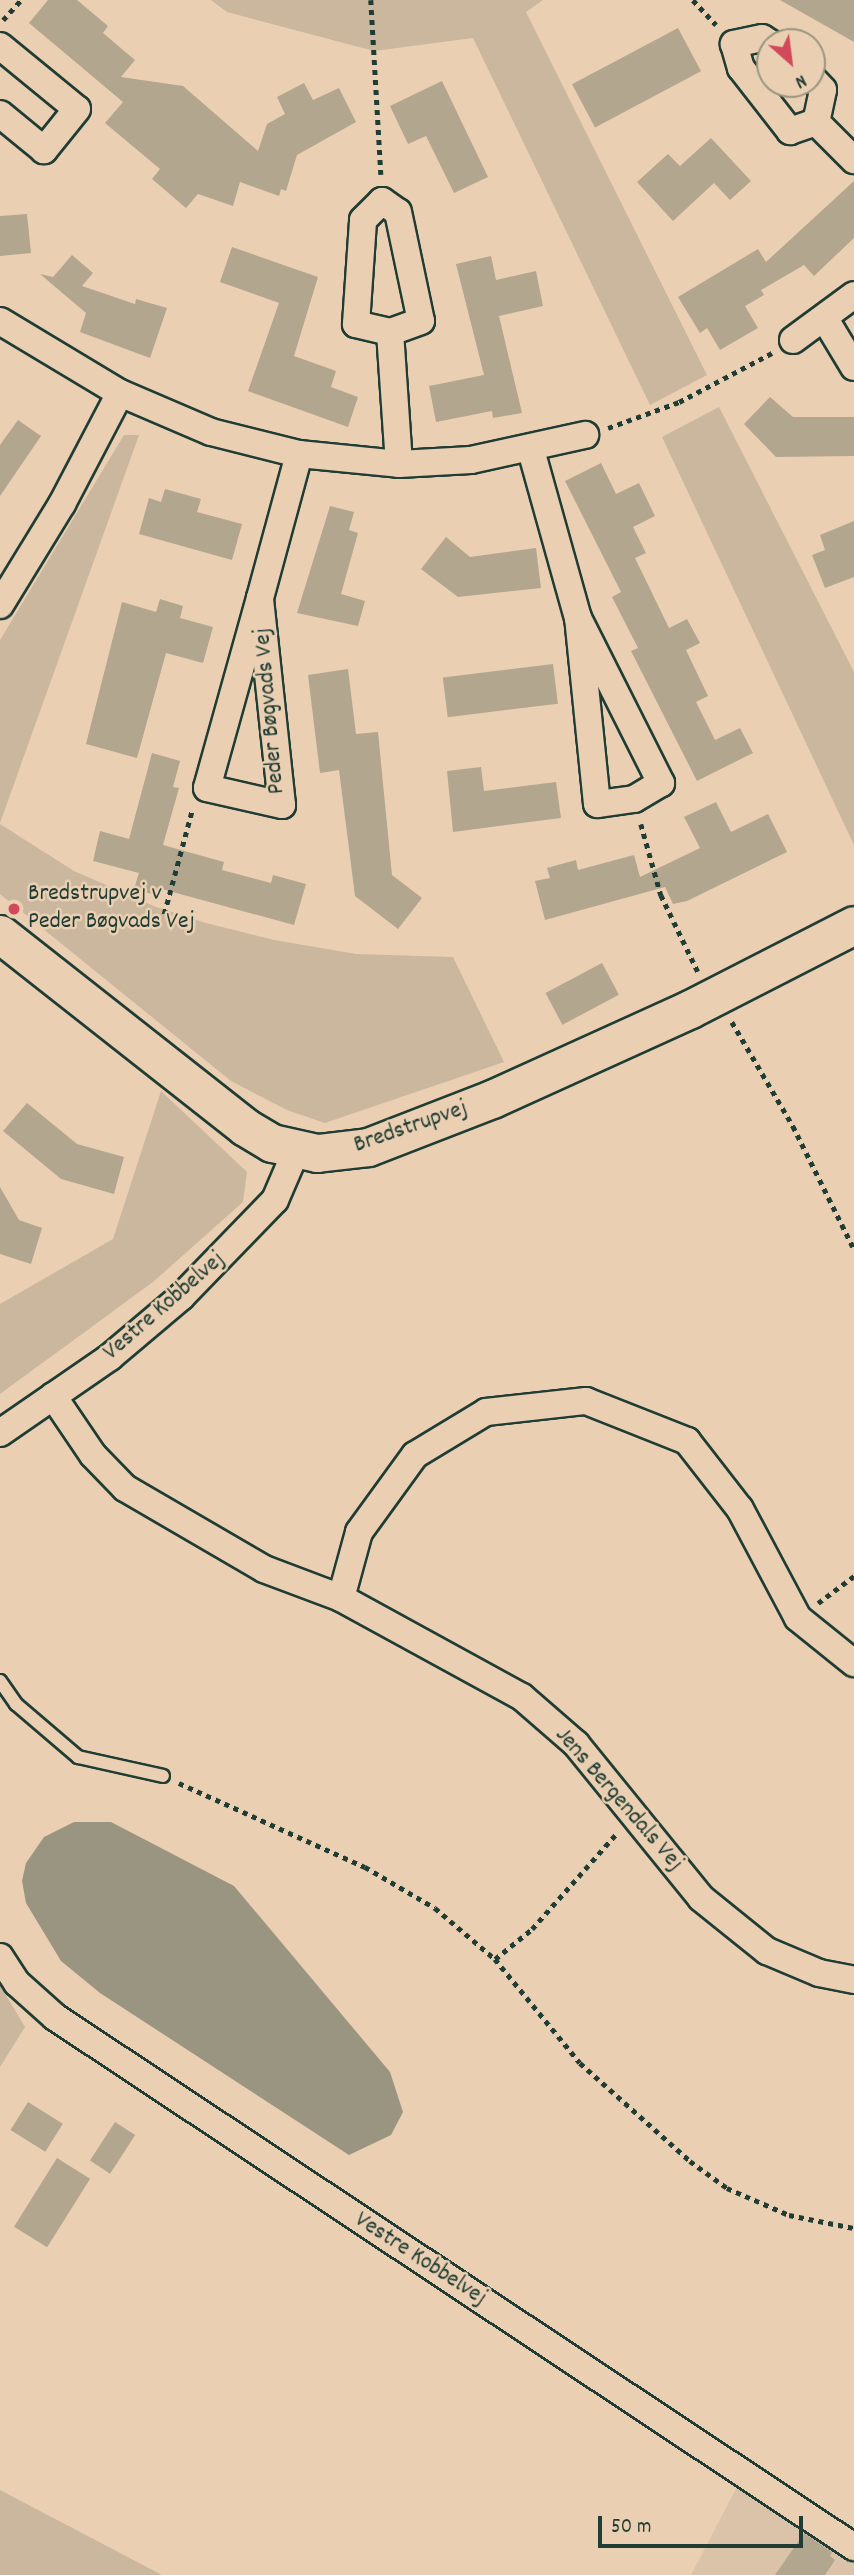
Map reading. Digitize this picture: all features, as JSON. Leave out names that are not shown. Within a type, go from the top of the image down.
[{"type":"street","points":[[756,39],[734,44],[741,68],[790,131],[816,121]]},
{"type":"street","points":[[0,46],[77,109],[44,150],[0,114]]},
{"type":"street","points":[[816,121],[822,98]]},
{"type":"street","points":[[816,121],[854,160]]},
{"type":"street","points":[[382,201],[398,212],[422,321],[390,332],[356,324],[363,219],[382,201]]},
{"type":"street","points":[[793,340],[854,295]]},
{"type":"street","points":[[825,319],[854,366]]},
{"type":"street","points":[[0,321],[120,393],[211,432],[299,454],[400,464],[531,450],[585,435]]},
{"type":"street","points":[[390,332],[400,464]]},
{"type":"street","points":[[0,606],[62,504],[120,393]]},
{"type":"street","points":[[531,450],[578,618],[597,804],[634,799],[661,783],[578,618]]},
{"type":"street","name":"Peder Bøgvads Vej","points":[[260,598],[282,805],[206,788],[299,454]]},
{"type":"street","name":"Bredstrupvej","points":[[0,934],[217,1108],[272,1143],[296,1151],[337,1153],[368,1147],[492,1098],[690,1009],[854,925]]},
{"type":"street","name":"Vestre Kobbelvej","points":[[0,1433],[110,1357],[244,1237],[275,1200],[296,1151]]},
{"type":"street","name":"Jens Bergendals Vej","points":[[54,1396],[93,1455],[125,1488],[264,1569],[341,1598],[523,1697],[576,1744],[636,1813],[701,1898],[767,1951],[819,1973],[854,1980]]},
{"type":"street","points":[[341,1598],[359,1532],[415,1455],[486,1412],[586,1401],[687,1441],[740,1509],[798,1618],[854,1663]]},
{"type":"street","name":"Vestre Kobbelvej","points":[[0,1957],[17,1983],[55,2017],[854,2547]]},
{"type":"lane","points":[[0,1681],[16,1704],[79,1757],[163,1776]]},
{"type":"path","points":[[0,24],[21,0]]},
{"type":"path","points":[[371,0],[382,201]]},
{"type":"path","points":[[693,0],[734,44]]},
{"type":"path","points":[[585,435],[679,402],[793,340]]},
{"type":"path","points":[[164,914],[195,796],[206,788]]},
{"type":"path","points":[[634,799],[661,895],[703,983]]},
{"type":"path","points":[[731,1020],[793,1126],[854,1249]]},
{"type":"path","points":[[798,1618],[854,1576]]},
{"type":"path","points":[[163,1776],[365,1867],[435,1908],[495,1959],[580,2063],[690,2161],[727,2188],[789,2215],[854,2228]]},
{"type":"path","points":[[495,1959],[532,1929],[636,1813]]},
{"type":"shaded area","points":[[211,0],[543,0],[526,12],[707,375],[650,405],[473,38],[374,51],[227,12]]},
{"type":"shaded area","points":[[719,407],[854,672],[854,845],[662,437]]},
{"type":"shaded area","points":[[124,435],[139,435],[0,823],[0,640]]},
{"type":"shaded area","points":[[0,824],[74,871],[156,907],[206,923],[274,940],[356,954],[453,957],[504,1062],[325,1123],[287,1110],[231,1081],[0,894]]},
{"type":"shaded area","points":[[161,1091],[247,1172],[243,1202],[153,1282],[0,1394],[0,1304],[113,1239]]},
{"type":"shaded area","points":[[74,1822],[111,1822],[234,1886],[390,2072],[403,2112],[391,2135],[349,2155],[100,1993],[61,1961],[26,1903],[22,1881],[26,1863],[44,1837]]},
{"type":"shaded area","points":[[0,1985],[25,2027],[0,2067]]},
{"type":"shaded area","points":[[738,2485],[854,2561],[854,2575],[691,2575]]},
{"type":"shaded area","points":[[0,2490],[162,2575],[0,2575]]},
{"type":"building","points":[[48,0],[77,0],[108,26],[103,33],[135,60],[121,77],[183,86],[258,151],[267,124],[285,114],[277,97],[304,83],[313,100],[339,88],[356,122],[297,155],[286,191],[281,189],[279,196],[240,182],[233,206],[198,194],[186,208],[152,179],[160,169],[105,123],[123,102],[29,23]]},
{"type":"building","points":[[780,0],[854,0],[854,42]]},
{"type":"building","points":[[678,28],[701,71],[595,128],[572,84]]},
{"type":"building","points":[[442,81],[488,177],[454,193],[426,136],[408,144],[390,106]]},
{"type":"building","points":[[711,138],[751,181],[730,200],[714,183],[673,221],[637,182],[668,154],[680,166]]},
{"type":"building","points":[[854,181],[854,238],[814,276],[804,265],[761,290],[764,295],[745,306],[758,328],[720,350],[707,328],[700,333],[678,297],[758,249],[766,262]]},
{"type":"building","points":[[27,214],[31,253],[0,256],[0,216]]},
{"type":"building","points":[[232,247],[318,277],[294,356],[336,371],[331,387],[358,397],[348,427],[248,391],[279,303],[220,282]]},
{"type":"building","points":[[72,255],[93,273],[82,286],[135,304],[136,299],[167,308],[150,358],[80,332],[86,313],[40,274],[53,277]]},
{"type":"building","points":[[491,256],[496,280],[536,271],[543,306],[499,316],[522,413],[493,418],[492,411],[436,422],[429,386],[484,375],[456,264]]},
{"type":"building","points":[[770,397],[793,417],[854,417],[854,456],[776,457],[744,424]]},
{"type":"building","points":[[18,420],[41,436],[0,496],[0,445]]},
{"type":"building","points":[[601,463],[616,494],[639,483],[655,516],[633,527],[646,553],[635,558],[669,628],[687,619],[700,643],[686,650],[708,696],[696,702],[715,740],[740,728],[753,753],[697,781],[631,651],[638,648],[612,597],[621,592],[565,481]]},
{"type":"building","points":[[165,489],[201,499],[197,512],[242,524],[232,560],[139,534],[149,498],[161,502]]},
{"type":"building","points":[[330,506],[354,512],[349,530],[358,533],[341,594],[365,601],[358,626],[297,613]]},
{"type":"building","points":[[854,521],[854,577],[825,588],[812,555],[825,550],[820,535]]},
{"type":"building","points":[[446,537],[470,557],[536,548],[541,588],[458,597],[421,569]]},
{"type":"building","points":[[160,599],[183,606],[180,618],[213,627],[203,663],[166,653],[137,758],[86,744],[122,602],[156,612]]},
{"type":"building","points":[[553,664],[558,704],[448,717],[443,678]]},
{"type":"building","points":[[348,669],[356,734],[378,732],[392,875],[422,898],[398,929],[355,896],[339,770],[320,773],[308,675]]},
{"type":"building","points":[[152,753],[180,761],[173,787],[179,788],[163,845],[224,862],[222,870],[271,883],[273,875],[306,884],[294,925],[158,888],[156,895],[134,889],[139,873],[93,861],[100,831],[129,839]]},
{"type":"building","points":[[481,767],[484,791],[556,782],[561,818],[453,832],[447,771]]},
{"type":"building","points":[[716,802],[731,832],[768,814],[787,852],[687,901],[673,904],[665,887],[545,920],[535,881],[550,878],[547,868],[576,860],[578,870],[634,855],[640,877],[700,848],[684,817]]},
{"type":"building","points":[[602,963],[619,995],[562,1025],[545,993]]},
{"type":"building","points":[[27,1103],[77,1144],[124,1157],[114,1194],[61,1179],[3,1131]]},
{"type":"building","points":[[0,1187],[19,1220],[42,1228],[31,1264],[0,1254]]},
{"type":"building","points":[[28,2102],[63,2124],[45,2152],[11,2130]]},
{"type":"building","points":[[115,2122],[135,2135],[110,2174],[90,2161]]},
{"type":"building","points":[[57,2158],[90,2179],[47,2247],[14,2227]]},
{"type":"building","points":[[804,2533],[832,2552],[830,2556],[835,2560],[825,2575],[775,2575]]},
{"type":"place","name":"Bredstrupvej v Peder Bøgvads Vej","points":[[14,909]]}]
